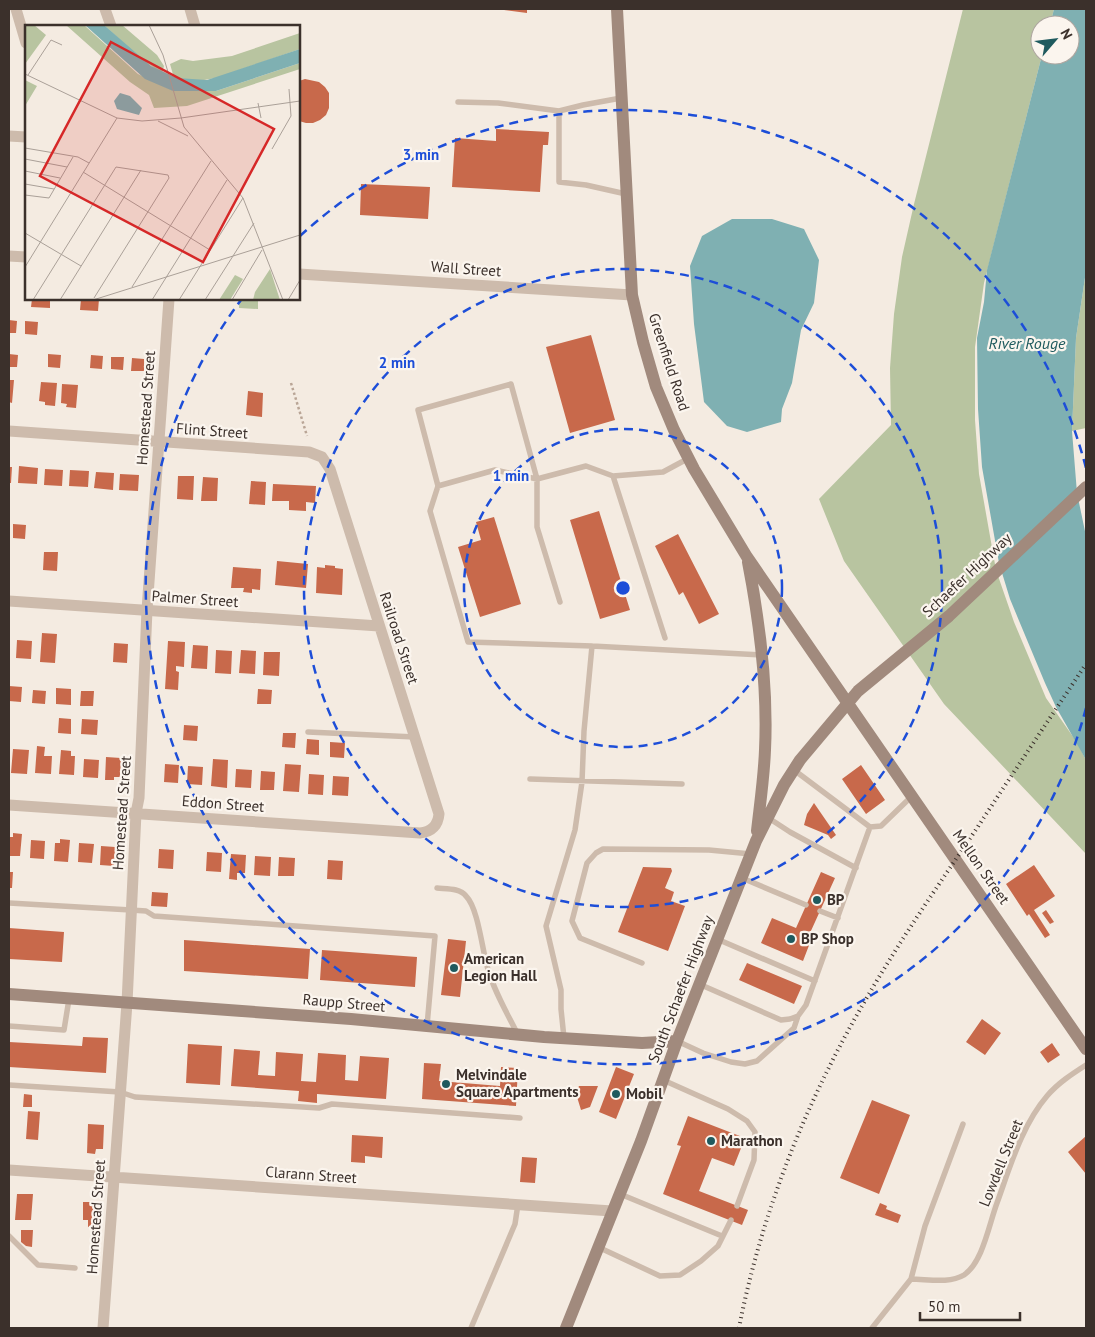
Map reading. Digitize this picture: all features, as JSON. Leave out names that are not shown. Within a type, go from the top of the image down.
[{"type":"main road","name":"Greenfield Road","points":[[617,9],[632,295],[656,387],[674,430],[747,557],[849,704]]},
{"type":"main road","name":"Schaefer Highway","points":[[866,684],[966,600],[1086,487]]},
{"type":"main road","points":[[747,557],[757,607],[766,708],[765,752],[756,841]]},
{"type":"main road","name":"South Schaefer Highway","points":[[566,1328],[620,1194],[699,984],[767,817],[794,769],[866,684]]},
{"type":"main road","name":"Mellon Street","points":[[849,704],[1086,1049]]},
{"type":"main road","name":"Raupp Street","points":[[9,994],[341,1018],[518,1035],[642,1043],[677,1041]]},
{"type":"street","points":[[16,9],[25,40]]},
{"type":"street","points":[[105,9],[110,25]]},
{"type":"street","points":[[190,9],[195,25]]},
{"type":"street","points":[[9,136],[25,137]]},
{"type":"street","points":[[9,256],[25,257]]},
{"type":"street","name":"Wall Street","points":[[300,274],[632,295]]},
{"type":"street","name":"Homestead Street","points":[[103,1328],[127,1003],[136,813],[139,798],[147,610],[169,300]]},
{"type":"street","name":"Flint Street","points":[[9,431],[309,452],[322,458]]},
{"type":"street","name":"Railroad Street","points":[[322,458],[330,468],[439,814],[438,821],[433,828]]},
{"type":"street","name":"Palmer Street","points":[[9,601],[379,626]]},
{"type":"street","name":"Eddon Street","points":[[9,805],[420,833],[425,833],[433,828]]},
{"type":"street","name":"Clarann Street","points":[[9,1170],[612,1210]]},
{"type":"lane","points":[[458,102],[498,103],[559,111],[621,98]]},
{"type":"lane","points":[[559,111],[559,182],[586,185],[626,194]]},
{"type":"lane","points":[[560,602],[536,527],[537,479],[512,384],[418,410],[438,486],[430,511],[468,642],[762,655]]},
{"type":"lane","points":[[438,486],[495,470],[537,479],[586,466],[613,476],[648,474],[663,472],[689,458]]},
{"type":"lane","points":[[613,476],[665,638]]},
{"type":"lane","points":[[564,1038],[561,990],[546,926],[575,830],[582,782],[584,730],[592,646]]},
{"type":"lane","points":[[308,732],[415,737]]},
{"type":"lane","points":[[794,769],[870,828],[881,826],[912,796]]},
{"type":"lane","points":[[530,779],[682,784]]},
{"type":"lane","points":[[767,817],[790,832],[856,868]]},
{"type":"lane","points":[[677,1041],[703,1053],[731,1062],[745,1064],[757,1061],[794,1028],[798,1016],[806,1005],[870,828]]},
{"type":"lane","points":[[642,963],[580,938],[572,921],[587,863],[596,853],[603,849],[709,850],[751,854]]},
{"type":"lane","points":[[742,878],[806,905]]},
{"type":"lane","points":[[437,888],[461,891],[468,897],[474,909],[487,967],[496,991],[518,1035]]},
{"type":"lane","points":[[9,903],[146,911],[154,916],[435,936],[427,1026]]},
{"type":"lane","points":[[820,911],[838,918]]},
{"type":"lane","points":[[717,939],[815,981]]},
{"type":"lane","points":[[699,984],[781,1020],[798,1016]]},
{"type":"lane","points":[[9,1026],[64,1030],[70,999]]},
{"type":"lane","name":"Lowdell Street","points":[[911,1278],[952,1280],[964,1274],[978,1261],[996,1205],[1028,1127],[1047,1096],[1063,1080],[1086,1065]]},
{"type":"lane","points":[[663,1080],[728,1109],[747,1121],[755,1132],[754,1160],[737,1206]]},
{"type":"lane","points":[[9,1085],[120,1092],[136,1097],[319,1108],[332,1104],[520,1118]]},
{"type":"lane","points":[[872,1328],[911,1278],[925,1226],[963,1124]]},
{"type":"lane","points":[[620,1194],[722,1236]]},
{"type":"lane","points":[[472,1328],[515,1224],[518,1204]]},
{"type":"lane","points":[[598,1247],[660,1276],[680,1275],[701,1261],[718,1246],[731,1220]]},
{"type":"lane","points":[[9,1236],[38,1265],[75,1268]]},
{"type":"path","points":[[291,383],[307,436]]},
{"type":"green space","points":[[963,9],[1054,9],[1052,15],[1030,15],[1030,65],[1039,65],[984,283],[975,347],[975,420],[979,474],[996,570],[1014,622],[1046,698],[1076,741],[1086,760],[1086,854],[944,704],[844,561],[819,499],[891,425],[890,368],[894,314],[902,257]]},
{"type":"green space","points":[[1086,271],[1086,428],[1072,431],[1076,338]]},
{"type":"green space","points":[[239,300],[258,300],[258,309],[239,308]]},
{"type":"water","name":"River Rouge","points":[[1054,9],[1086,9],[1086,271],[1076,338],[1072,431],[1077,493],[1086,536],[1086,760],[1056,707],[1010,599],[999,563],[982,467],[978,409],[977,338],[984,302],[987,270],[1039,65],[1080,65],[1080,15],[1052,15]]},
{"type":"water","points":[[732,219],[772,219],[804,229],[819,260],[814,303],[801,330],[792,383],[782,409],[781,422],[747,432],[727,426],[704,402],[694,324],[690,266],[702,236]]},
{"type":"building","points":[[527,9],[527,13],[504,10]]},
{"type":"building","points":[[305,79],[319,82],[329,93],[329,108],[326,115],[313,123],[300,121],[300,81]]},
{"type":"building","points":[[496,129],[549,132],[548,145],[543,145],[540,192],[452,187],[455,138],[496,141]]},
{"type":"building","points":[[361,184],[430,187],[428,219],[360,215]]},
{"type":"building","points":[[32,300],[50,300],[50,308],[31,307]]},
{"type":"building","points":[[81,300],[99,300],[98,311],[80,310]]},
{"type":"building","points":[[9,320],[17,321],[16,333],[9,333]]},
{"type":"building","points":[[25,321],[38,322],[37,335],[25,334]]},
{"type":"building","points":[[591,335],[615,420],[570,433],[546,347]]},
{"type":"building","points":[[9,354],[18,355],[17,367],[9,367]]},
{"type":"building","points":[[48,354],[61,355],[60,368],[48,367]]},
{"type":"building","points":[[91,355],[103,356],[102,369],[90,368]]},
{"type":"building","points":[[111,357],[124,357],[123,370],[111,369]]},
{"type":"building","points":[[132,358],[144,359],[144,371],[131,371]]},
{"type":"building","points":[[9,380],[14,380],[12,403],[9,402]]},
{"type":"building","points":[[41,382],[57,383],[55,406],[45,405],[45,402],[39,401]]},
{"type":"building","points":[[62,384],[78,385],[76,408],[66,407],[67,404],[61,403]]},
{"type":"building","points":[[248,391],[263,393],[262,417],[246,415]]},
{"type":"building","points":[[19,466],[38,468],[37,484],[18,483]]},
{"type":"building","points":[[9,467],[12,467],[11,483],[9,483]]},
{"type":"building","points":[[45,469],[63,470],[62,486],[44,485]]},
{"type":"building","points":[[70,470],[89,471],[88,487],[69,486]]},
{"type":"building","points":[[96,472],[114,473],[113,490],[94,488]]},
{"type":"building","points":[[120,474],[139,475],[138,491],[119,490]]},
{"type":"building","points":[[178,476],[194,476],[193,500],[177,499]]},
{"type":"building","points":[[203,477],[218,478],[217,501],[201,501]]},
{"type":"building","points":[[251,481],[266,482],[265,505],[249,504]]},
{"type":"building","points":[[273,484],[316,486],[315,503],[306,502],[306,511],[289,510],[289,501],[272,501]]},
{"type":"building","points":[[599,511],[630,610],[600,619],[570,520]]},
{"type":"building","points":[[494,517],[521,604],[480,617],[458,547],[481,540],[476,522]]},
{"type":"building","points":[[13,524],[26,525],[25,539],[13,538]]},
{"type":"building","points":[[678,534],[719,614],[699,624],[683,592],[679,595],[655,546]]},
{"type":"building","points":[[44,552],[58,552],[57,571],[43,570]]},
{"type":"building","points":[[277,561],[308,564],[306,588],[275,585]]},
{"type":"building","points":[[325,565],[343,569],[342,595],[316,593],[317,567],[325,568]]},
{"type":"building","points":[[233,567],[261,569],[260,590],[252,589],[252,593],[243,592],[244,588],[231,588]]},
{"type":"building","points":[[42,633],[57,634],[55,663],[40,662]]},
{"type":"building","points":[[17,640],[32,641],[31,659],[16,658]]},
{"type":"building","points":[[168,641],[185,642],[184,667],[176,666],[176,671],[179,672],[178,690],[165,689]]},
{"type":"building","points":[[114,643],[128,644],[127,663],[113,662]]},
{"type":"building","points":[[193,645],[208,646],[207,669],[191,668]]},
{"type":"building","points":[[216,650],[232,651],[231,674],[215,673]]},
{"type":"building","points":[[241,650],[256,651],[255,674],[239,673]]},
{"type":"building","points":[[264,652],[280,652],[279,676],[263,675]]},
{"type":"building","points":[[9,686],[22,687],[21,702],[9,701]]},
{"type":"building","points":[[56,688],[71,689],[71,705],[56,704]]},
{"type":"building","points":[[258,689],[272,690],[271,704],[257,704]]},
{"type":"building","points":[[33,690],[46,691],[45,704],[32,703]]},
{"type":"building","points":[[81,691],[94,691],[93,706],[80,706]]},
{"type":"building","points":[[59,718],[71,719],[71,734],[58,733]]},
{"type":"building","points":[[82,719],[98,720],[97,735],[81,734]]},
{"type":"building","points":[[184,725],[198,726],[197,741],[183,740]]},
{"type":"building","points":[[283,733],[296,733],[295,748],[282,747]]},
{"type":"building","points":[[307,739],[319,740],[319,755],[306,754]]},
{"type":"building","points":[[330,742],[345,743],[344,758],[330,757]]},
{"type":"building","points":[[37,746],[45,747],[44,756],[52,756],[51,774],[35,773]]},
{"type":"building","points":[[13,749],[29,750],[27,774],[11,773]]},
{"type":"building","points":[[61,750],[71,751],[71,756],[75,756],[74,775],[59,774]]},
{"type":"building","points":[[106,757],[121,758],[120,777],[114,777],[114,780],[105,780]]},
{"type":"building","points":[[84,759],[99,760],[98,778],[83,777]]},
{"type":"building","points":[[213,759],[228,760],[227,788],[211,786]]},
{"type":"building","points":[[165,764],[179,765],[178,783],[164,782]]},
{"type":"building","points":[[285,764],[301,765],[299,792],[283,791]]},
{"type":"building","points":[[861,765],[885,800],[866,814],[842,779]]},
{"type":"building","points":[[188,766],[203,767],[202,785],[187,784]]},
{"type":"building","points":[[236,769],[252,770],[251,788],[235,787]]},
{"type":"building","points":[[261,771],[275,772],[274,790],[260,790]]},
{"type":"building","points":[[309,774],[324,775],[323,795],[308,794]]},
{"type":"building","points":[[333,776],[349,777],[348,796],[332,795]]},
{"type":"building","points":[[814,803],[836,835],[831,839],[828,835],[804,825],[807,814]]},
{"type":"building","points":[[13,833],[22,834],[20,856],[9,856],[9,837],[13,837]]},
{"type":"building","points":[[60,839],[70,840],[68,862],[54,861],[55,843],[60,843]]},
{"type":"building","points":[[31,840],[45,841],[44,859],[30,858]]},
{"type":"building","points":[[79,843],[94,844],[92,863],[78,862]]},
{"type":"building","points":[[101,846],[115,847],[114,866],[100,865]]},
{"type":"building","points":[[159,849],[174,850],[173,869],[158,868]]},
{"type":"building","points":[[207,852],[222,853],[221,872],[206,871]]},
{"type":"building","points":[[231,854],[246,855],[245,873],[237,873],[237,880],[229,879]]},
{"type":"building","points":[[255,856],[271,857],[270,876],[254,875]]},
{"type":"building","points":[[279,857],[295,858],[294,876],[278,876]]},
{"type":"building","points":[[328,860],[343,861],[342,880],[327,879]]},
{"type":"building","points":[[1034,865],[1055,896],[1034,910],[1050,935],[1045,938],[1029,914],[1027,916],[1006,884]]},
{"type":"building","points":[[643,867],[671,868],[672,871],[665,888],[674,892],[671,901],[685,906],[668,951],[618,932]]},
{"type":"building","points":[[9,872],[13,872],[12,888],[9,888]]},
{"type":"building","points":[[821,872],[835,878],[810,933],[813,935],[803,961],[761,943],[772,918],[796,928]]},
{"type":"building","points":[[152,892],[168,893],[167,907],[151,906]]},
{"type":"building","points":[[1046,910],[1054,922],[1050,924],[1042,913]]},
{"type":"building","points":[[9,928],[64,932],[62,962],[9,959]]},
{"type":"building","name":"American Legion Hall","points":[[448,939],[466,941],[460,997],[441,995]]},
{"type":"building","points":[[184,940],[310,949],[308,979],[184,971]]},
{"type":"building","points":[[322,950],[417,957],[415,987],[320,980]]},
{"type":"building","points":[[747,963],[802,986],[794,1004],[739,980]]},
{"type":"building","points":[[982,1019],[1001,1033],[985,1055],[966,1042]]},
{"type":"building","points":[[83,1037],[108,1038],[106,1073],[9,1067],[9,1042],[82,1046]]},
{"type":"building","points":[[1052,1043],[1060,1055],[1048,1063],[1040,1052]]},
{"type":"building","points":[[188,1044],[222,1046],[220,1085],[186,1083]]},
{"type":"building","points":[[234,1049],[260,1051],[258,1075],[275,1076],[276,1052],[303,1054],[301,1081],[316,1082],[318,1053],[346,1055],[345,1080],[358,1081],[360,1056],[389,1058],[386,1099],[317,1094],[317,1103],[298,1101],[299,1091],[231,1086]]},
{"type":"building","name":"Melvindale Square Apartments","points":[[424,1063],[441,1064],[439,1081],[500,1086],[501,1067],[518,1068],[516,1106],[422,1099]]},
{"type":"building","points":[[616,1067],[634,1074],[616,1119],[599,1112]]},
{"type":"building","points":[[579,1086],[598,1086],[590,1107],[581,1110],[574,1087],[578,1088]]},
{"type":"building","points":[[24,1094],[32,1095],[32,1107],[23,1107]]},
{"type":"building","points":[[872,1100],[910,1115],[879,1194],[840,1178]]},
{"type":"building","points":[[28,1111],[40,1112],[38,1140],[26,1139]]},
{"type":"building","points":[[688,1116],[745,1138],[734,1166],[712,1158],[699,1191],[748,1210],[742,1225],[663,1194],[681,1146],[677,1145]]},
{"type":"building","points":[[88,1124],[104,1125],[103,1149],[96,1149],[95,1154],[87,1153]]},
{"type":"building","points":[[352,1135],[383,1137],[382,1158],[365,1156],[365,1163],[351,1162]]},
{"type":"building","points":[[1086,1136],[1086,1174],[1068,1152]]},
{"type":"building","points":[[522,1157],[537,1158],[535,1183],[520,1182]]},
{"type":"building","points":[[17,1194],[33,1194],[31,1220],[15,1220]]},
{"type":"building","points":[[83,1202],[98,1202],[98,1223],[96,1223],[96,1228],[88,1227],[88,1220],[83,1220]]},
{"type":"building","points":[[880,1203],[887,1206],[886,1209],[901,1215],[898,1223],[875,1215]]},
{"type":"building","points":[[21,1230],[33,1230],[32,1247],[26,1246],[21,1242]]},
{"type":"railway","points":[[739,1328],[760,1241],[774,1198],[807,1114],[826,1073],[847,1033],[908,931],[1086,664]]},
{"type":"place","name":"BP","points":[[817,900]]},
{"type":"place","name":"BP Shop","points":[[791,939]]},
{"type":"place","name":"American Legion Hall","points":[[454,968]]},
{"type":"place","name":"Melvindale Square Apartments","points":[[446,1084]]},
{"type":"place","name":"Mobil","points":[[616,1094]]},
{"type":"place","name":"Marathon","points":[[711,1141]]}]
